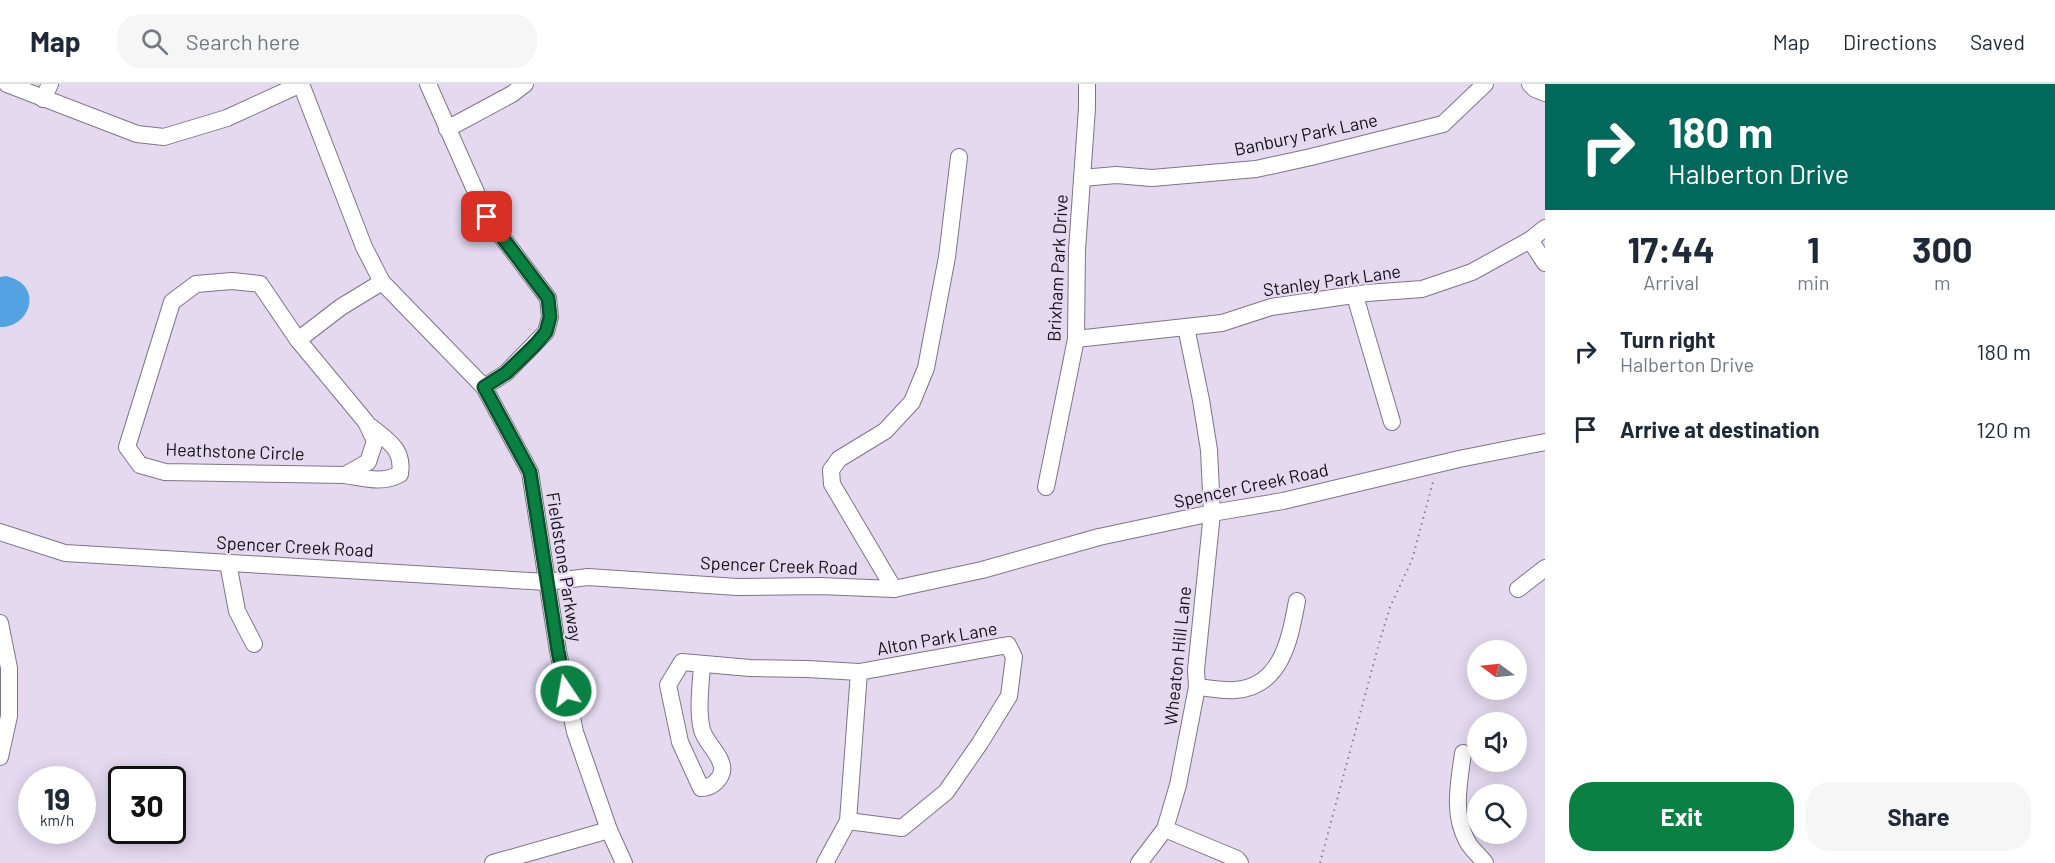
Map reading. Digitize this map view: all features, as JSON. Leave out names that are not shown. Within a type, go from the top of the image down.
[{"type":"street","points":[[7,84],[46,92],[137,134],[164,137],[227,118],[301,84]]},
{"type":"street","name":"Fieldstone Parkway","points":[[301,84],[364,247],[382,282],[484,387],[530,472],[558,651],[575,732],[609,830],[624,863]]},
{"type":"street","points":[[428,84],[487,217],[548,298],[550,317],[546,332],[506,373],[484,387]]},
{"type":"street","points":[[447,129],[512,94],[525,84]]},
{"type":"street","name":"Brixham Park Drive","points":[[1046,487],[1076,339],[1077,250],[1087,108],[1086,84]]},
{"type":"street","name":"Banbury Park Lane","points":[[1082,178],[1116,175],[1152,178],[1256,169],[1311,157],[1443,124],[1485,84]]},
{"type":"street","points":[[1530,84],[1545,93]]},
{"type":"street","points":[[894,589],[832,484],[831,470],[839,459],[885,431],[912,402],[926,368],[946,257],[959,156]]},
{"type":"street","name":"Stanley Park Lane","points":[[1076,339],[1222,323],[1271,307],[1366,293],[1422,289],[1472,272],[1530,240],[1545,228]]},
{"type":"street","points":[[1530,240],[1545,263]]},
{"type":"street","name":"Heathstone Circle","points":[[232,281],[260,285],[298,340],[366,422],[375,441],[368,462],[345,475],[165,472],[140,465],[127,447],[172,302],[196,284],[232,281]]},
{"type":"street","points":[[298,340],[341,307],[382,282]]},
{"type":"street","points":[[1355,296],[1392,422]]},
{"type":"street","name":"Wheaton Hill Lane","points":[[1139,863],[1165,829],[1178,785],[1197,687],[1196,670],[1212,513],[1209,450],[1186,327]]},
{"type":"street","points":[[345,475],[377,480],[392,479],[400,474],[401,456],[366,422]]},
{"type":"street","name":"Spencer Creek Road","points":[[0,532],[65,554],[547,582],[588,577],[737,587],[820,586],[894,589],[982,570],[1099,537],[1212,513],[1283,501],[1438,464],[1545,442]]},
{"type":"street","points":[[228,563],[237,611],[254,644]]},
{"type":"street","points":[[1518,589],[1545,568]]},
{"type":"street","points":[[1197,687],[1236,690],[1259,684],[1277,668],[1290,638],[1297,601]]},
{"type":"street","points":[[0,623],[9,668],[9,716],[0,757]]},
{"type":"street","name":"Alton Park Lane","points":[[702,664],[701,722],[706,740],[721,764],[722,772],[709,788],[701,788],[680,742],[669,685],[682,662],[859,672],[1008,645],[1014,657],[1009,696],[981,743],[946,792],[902,828],[848,821]]},
{"type":"street","points":[[825,863],[848,821],[859,672]]},
{"type":"street","points":[[1463,753],[1457,801],[1459,819],[1468,842],[1485,863]]},
{"type":"street","points":[[1165,829],[1210,846],[1237,859],[1240,863]]},
{"type":"street","points":[[493,863],[609,830]]},
{"type":"path","points":[[1320,863],[1378,647],[1390,607],[1412,560],[1438,464]]},
{"type":"water","points":[[6,276],[18,281],[26,288],[29,305],[19,321],[0,327],[0,277]]},
{"type":"route","points":[[487,217],[548,298],[550,317],[546,332],[506,373],[484,387],[530,472],[566,691]]}]
